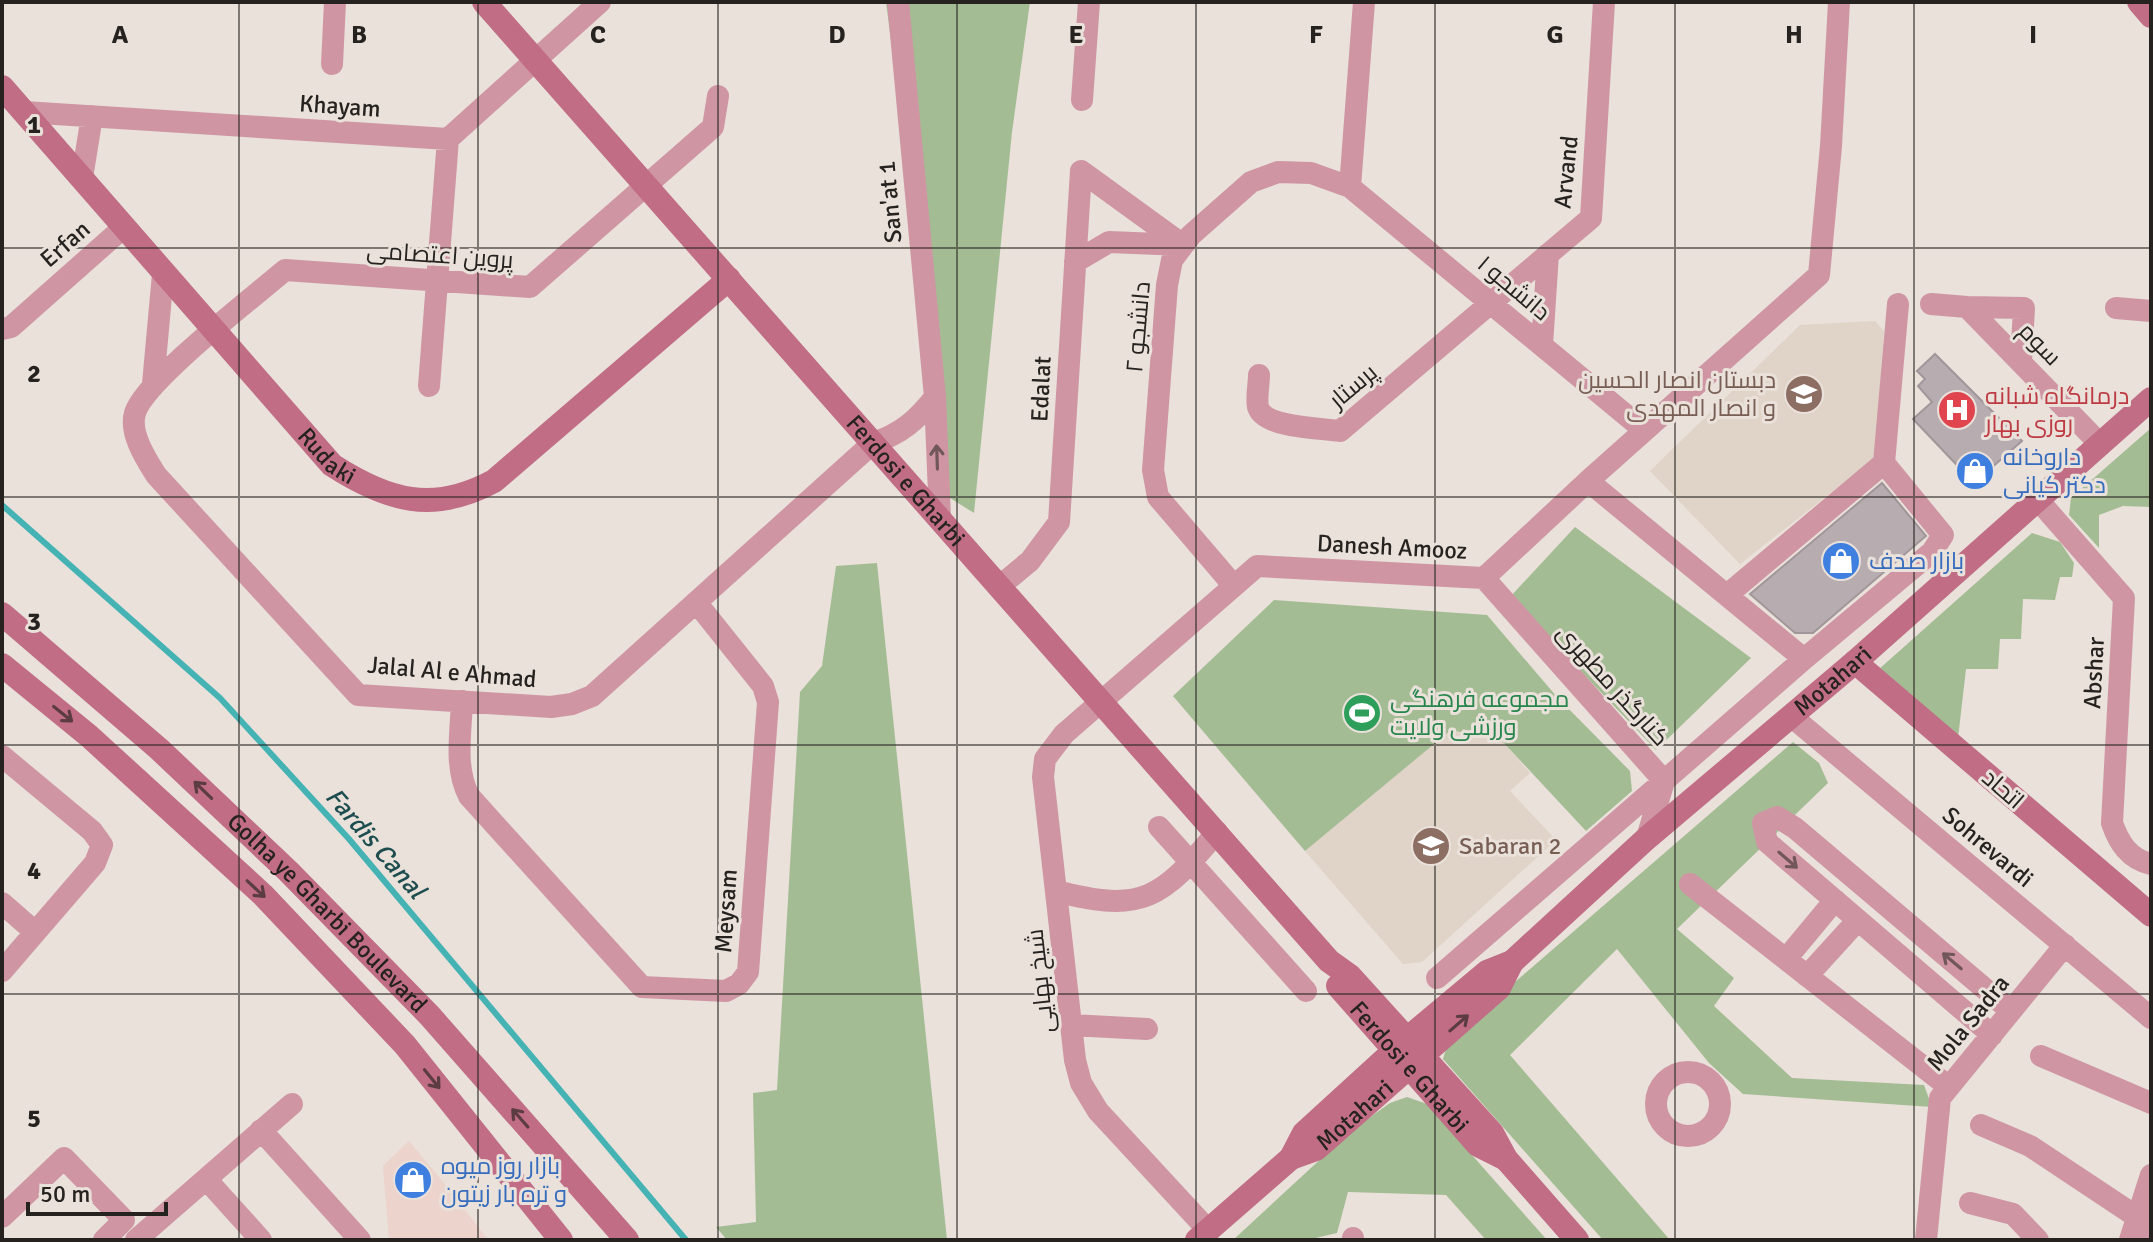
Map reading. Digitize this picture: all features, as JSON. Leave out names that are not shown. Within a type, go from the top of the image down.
[{"type":"main road","name":"Ferdosi e Gharbi","points":[[484,2],[1329,961],[1350,976],[1409,1052],[1492,1133],[1506,1159],[1577,1240]]},
{"type":"main road","points":[[2139,2],[2151,16]]},
{"type":"main road","name":"Rudaki","points":[[2,87],[332,465],[388,495],[420,500],[449,499],[473,492],[494,481],[729,279]]},
{"type":"main road","name":"Motahari","points":[[1203,1235],[1291,1158],[1304,1133],[1409,1052],[1487,972],[1512,962],[1647,838],[1855,662],[2151,399]]},
{"type":"main road","name":"Golha ye Gharbi Boulevard","points":[[2,614],[159,749],[289,872],[430,1016],[627,1240]]},
{"type":"main road","name":"اتحاد","points":[[1855,662],[2151,915]]},
{"type":"main road","name":"Golha ye Gharbi Boulevard","points":[[2,665],[89,736],[263,895],[405,1045],[561,1240]]},
{"type":"street","points":[[332,64],[335,2]]},
{"type":"street","points":[[429,386],[448,139],[600,2]]},
{"type":"street","name":"San'at 1","points":[[898,2],[935,397],[940,518]]},
{"type":"street","points":[[1082,100],[1089,2]]},
{"type":"street","points":[[1350,187],[1364,2]]},
{"type":"street","name":"Arvand","points":[[1491,302],[1591,218],[1604,2]]},
{"type":"street","name":"Danesh Amooz","points":[[1101,701],[1257,566],[1484,578],[1644,430],[1819,275],[1831,146],[1839,2]]},
{"type":"street","name":"پروین اعتصامی","points":[[215,331],[285,270],[530,287],[713,127],[718,96]]},
{"type":"street","name":"Khayam","points":[[24,112],[448,139]]},
{"type":"street","points":[[82,178],[92,116]]},
{"type":"street","name":"Edalat","points":[[1000,586],[1030,561],[1059,522],[1081,171],[1183,245]]},
{"type":"street","name":"دانشجو ۲","points":[[1234,586],[1158,497],[1153,470],[1167,285],[1172,260],[1191,235],[1251,182],[1278,172],[1311,173],[1350,187]]},
{"type":"street","name":"دانشجو ۱","points":[[1350,187],[1644,430]]},
{"type":"street","name":"Erfan","points":[[2,329],[11,327],[124,227]]},
{"type":"street","points":[[1075,262],[1109,242],[1183,245]]},
{"type":"street","points":[[1542,345],[1548,254]]},
{"type":"street","points":[[153,384],[163,274]]},
{"type":"street","name":"پرستار","points":[[1259,375],[1258,408],[1265,418],[1277,423],[1340,431],[1491,302]]},
{"type":"street","points":[[1647,838],[1664,781],[1932,552],[1943,535],[1884,463],[1898,304]]},
{"type":"street","points":[[1931,304],[2024,308],[2021,362]]},
{"type":"street","name":"سوم","points":[[1967,307],[2100,444]]},
{"type":"street","points":[[2116,308],[2151,311]]},
{"type":"street","name":"Jalal Al e Ahmad","points":[[215,331],[153,384],[135,414],[136,433],[144,456],[156,475],[358,695],[551,707],[572,704],[592,696],[873,443]]},
{"type":"street","points":[[873,443],[894,436],[918,419],[935,397]]},
{"type":"street","points":[[1727,595],[1884,463]]},
{"type":"street","points":[[1588,481],[1804,659]]},
{"type":"street","name":"Abshar","points":[[2038,500],[2124,598],[2112,823],[2120,844],[2141,861],[2151,864]]},
{"type":"street","name":"کنارگذر مطهری","points":[[1437,978],[1664,781],[1484,578]]},
{"type":"street","name":"Meysam","points":[[462,701],[460,769],[462,784],[469,796],[642,987],[726,991],[739,984],[748,972],[768,702],[763,686],[696,602]]},
{"type":"street","name":"شیخ بهایی","points":[[1101,701],[1064,734],[1045,759],[1043,777],[1075,1060],[1081,1083],[1098,1111],[1203,1235]]},
{"type":"street","name":"Sohrevardi","points":[[1791,716],[2151,1018]]},
{"type":"street","points":[[2,756],[92,831],[102,845],[95,863],[2,971]]},
{"type":"street","points":[[1992,1035],[1767,842],[1763,823],[1777,817],[1795,828],[2011,1011]]},
{"type":"street","points":[[1159,827],[1306,991]]},
{"type":"street","points":[[1056,891],[1093,901],[1139,900],[1162,889],[1190,865],[1217,832]]},
{"type":"street","points":[[1690,884],[1949,1087]]},
{"type":"street","points":[[1786,959],[1835,900]]},
{"type":"street","points":[[2,903],[35,932]]},
{"type":"street","points":[[1807,976],[1858,920]]},
{"type":"street","name":"Mola Sadra","points":[[1926,1240],[1940,1098],[2065,945]]},
{"type":"street","points":[[1071,1025],[1147,1029]]},
{"type":"street","points":[[2041,1056],[2151,1103]]},
{"type":"street","points":[[136,1240],[292,1104]]},
{"type":"street","points":[[1981,1125],[2030,1146],[2144,1223]]},
{"type":"street","points":[[261,1130],[360,1240]]},
{"type":"street","points":[[2,1217],[64,1158],[124,1220],[104,1240]]},
{"type":"street","points":[[206,1179],[261,1240]]},
{"type":"street","points":[[2146,1240],[2144,1223],[2149,1187]]},
{"type":"street","points":[[1970,1203],[2013,1214],[2038,1240]]},
{"type":"street","points":[[2130,1240],[2144,1223]]},
{"type":"shaded area","name":"دبستان انصار الحسین و انصار المهدی","points":[[1875,321],[1884,331],[1875,458],[1740,564],[1650,471],[1800,325]]},
{"type":"shaded area","name":"Sabaran 2","points":[[1451,730],[1502,741],[1530,773],[1510,791],[1556,840],[1422,962],[1403,964],[1305,851]]},
{"type":"shaded area","name":"بازار روز میوه و تره بار زیتون","points":[[409,1141],[488,1240],[389,1240],[383,1166]]},
{"type":"green space","points":[[886,2],[1030,2],[1012,132],[974,513],[942,493],[908,172]]},
{"type":"green space","points":[[2151,428],[2151,507],[2123,506],[2099,515],[2099,548],[2069,515],[2071,498]]},
{"type":"green space","points":[[1575,527],[1751,658],[1656,750],[1510,597]]},
{"type":"green space","points":[[2032,533],[2060,542],[2074,563],[2072,577],[2060,577],[2055,600],[2023,599],[2021,639],[2000,639],[1998,669],[1966,669],[1957,747],[1878,670]]},
{"type":"green space","points":[[877,563],[947,1240],[727,1240],[716,1227],[756,1222],[753,1093],[777,1090],[800,692],[822,666],[836,566]]},
{"type":"green space","name":"مجموعه فرهنگی ورزشی ولایت","points":[[1274,600],[1487,615],[1557,697],[1630,771],[1632,791],[1586,831],[1502,741],[1451,730],[1305,851],[1173,696]]},
{"type":"green space","points":[[1793,742],[1819,763],[1828,783],[1677,929],[1734,978],[1714,1006],[1792,1078],[1924,1085],[1932,1107],[1743,1094],[1709,1063],[1617,949],[1510,1055],[1670,1240],[1603,1240],[1443,1059],[1449,1039]]},
{"type":"green space","points":[[1407,1097],[1427,1104],[1547,1240],[1486,1240],[1446,1195],[1348,1192],[1337,1233],[1307,1240],[1233,1240],[1352,1130],[1390,1103]]},
{"type":"building","name":"درمانگاه شبانه روزی بهار","points":[[1935,354],[2022,441],[1974,483],[1913,419],[1932,402],[1918,386],[1925,379],[1917,371]]},
{"type":"building","name":"بازار صدف","points":[[1882,483],[1926,536],[1813,633],[1795,633],[1750,594]]},
{"type":"waterway","name":"Fardis Canal","points":[[2,505],[220,698],[349,839],[686,1240]]},
{"type":"place","name":"دبستان انصار الحسین و انصار المهدی","points":[[1804,394]]},
{"type":"place","name":"درمانگاه شبانه روزی بهار","points":[[1957,410]]},
{"type":"place","name":"داروخانه دکتر کیانی","points":[[1975,471]]},
{"type":"place","name":"بازار صدف","points":[[1841,561]]},
{"type":"place","name":"مجموعه فرهنگی ورزشی ولایت","points":[[1362,713]]},
{"type":"place","name":"Sabaran 2","points":[[1431,846]]},
{"type":"place","name":"بازار روز میوه و تره بار زیتون","points":[[413,1180]]}]
